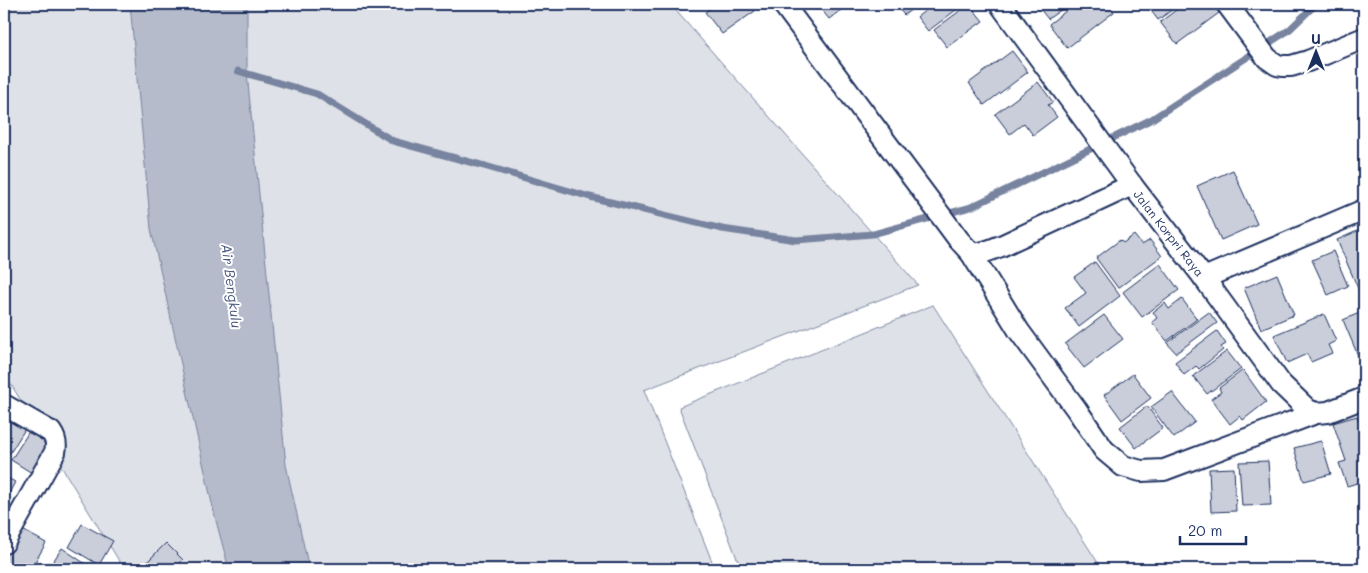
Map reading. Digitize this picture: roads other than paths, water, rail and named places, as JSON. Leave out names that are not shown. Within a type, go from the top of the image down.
[{"type":"street","points":[[783,4],[968,251],[975,254],[1002,246],[1132,185]]},
{"type":"street","name":"Jalan Korpri Raya","points":[[1000,4],[1281,384],[1308,410],[1316,413]]},
{"type":"street","points":[[1227,4],[1267,58],[1277,65],[1292,66],[1364,38]]},
{"type":"street","points":[[1204,278],[1364,210]]},
{"type":"street","points":[[972,253],[1018,332],[1077,410],[1104,450],[1123,466],[1141,471],[1164,470],[1316,413],[1328,412],[1364,398]]},
{"type":"street","points":[[4,405],[51,432],[56,440],[56,444],[54,452],[4,543]]},
{"type":"water","name":"Air Bengkulu","points":[[130,4],[247,4],[247,73],[286,465],[309,569],[229,569],[215,517],[151,229]]},
{"type":"waterway","points":[[238,71],[317,94],[393,141],[590,197],[722,229],[796,240],[873,234],[971,207],[1152,119],[1289,30],[1316,4]]}]
